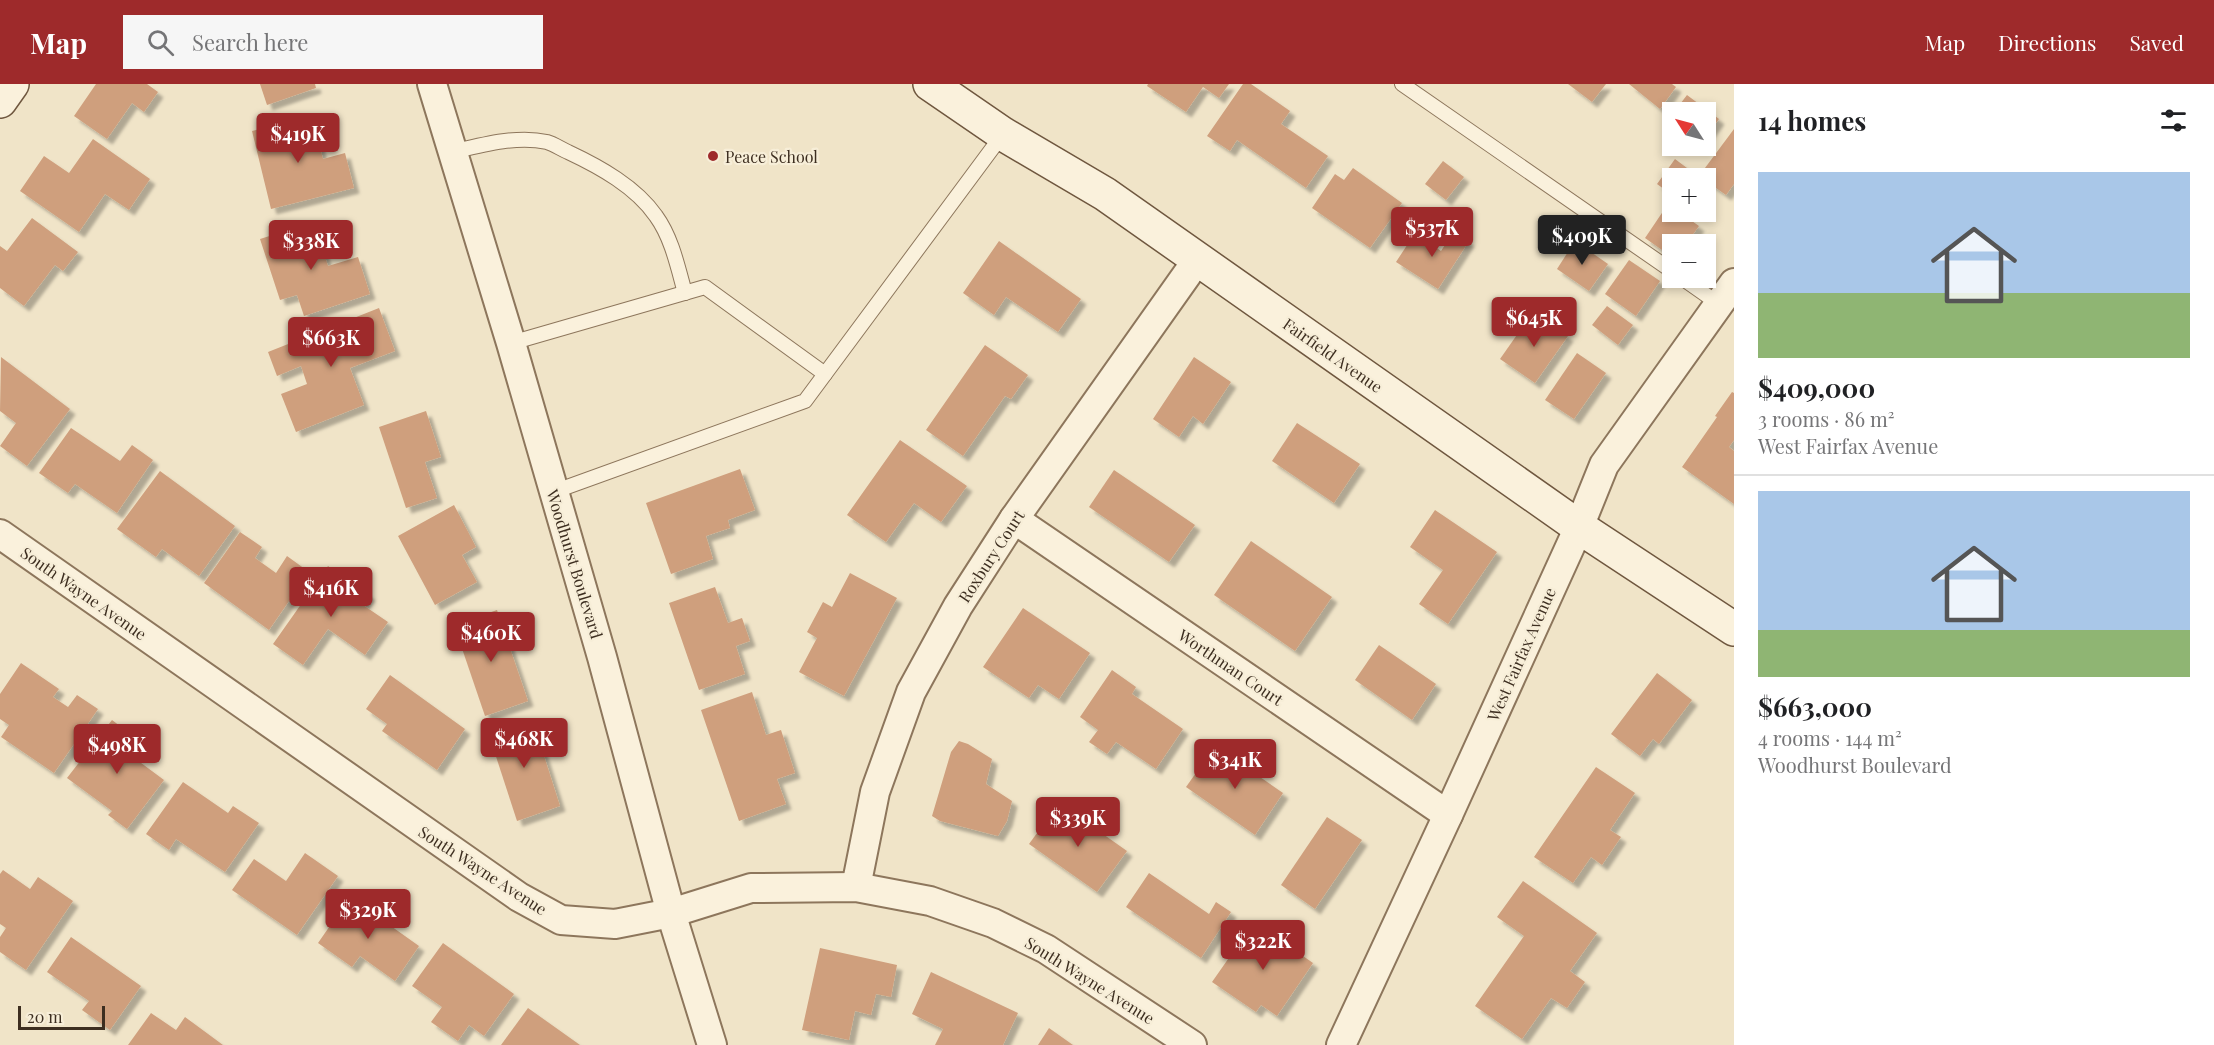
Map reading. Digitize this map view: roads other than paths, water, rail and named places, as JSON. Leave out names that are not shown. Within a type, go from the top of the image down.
[{"type":"main road","points":[[0,101],[12,84]]},
{"type":"main road","name":"Fairfield Avenue","points":[[930,84],[1003,134],[1105,194],[1579,527],[1734,629]]},
{"type":"street","name":"Woodhurst Boulevard","points":[[432,84],[511,343],[602,657],[672,913],[712,1045]]},
{"type":"street","name":"Roxbury Court","points":[[856,887],[875,792],[911,692],[958,606],[1014,519],[1198,259]]},
{"type":"street","name":"West Fairfax Avenue","points":[[1341,1045],[1579,527],[1604,465],[1727,293]]},
{"type":"street","name":"Worthman Court","points":[[1014,519],[1448,815]]},
{"type":"street","name":"South Wayne Avenue","points":[[0,534],[519,897],[561,920],[615,924],[672,913],[752,888],[856,887],[930,901],[993,923],[1046,949],[1192,1045]]},
{"type":"lane","points":[[1402,84],[1662,264]]},
{"type":"lane","points":[[553,492],[805,401],[1003,134]]},
{"type":"lane","points":[[452,152],[480,145],[518,141],[547,142],[589,162],[631,189],[657,216],[672,249],[685,293]]},
{"type":"lane","points":[[511,343],[705,287],[825,374]]},
{"type":"lane","points":[[1712,288],[1727,293]]},
{"type":"place","name":"Peace School","points":[[713,156]]}]
